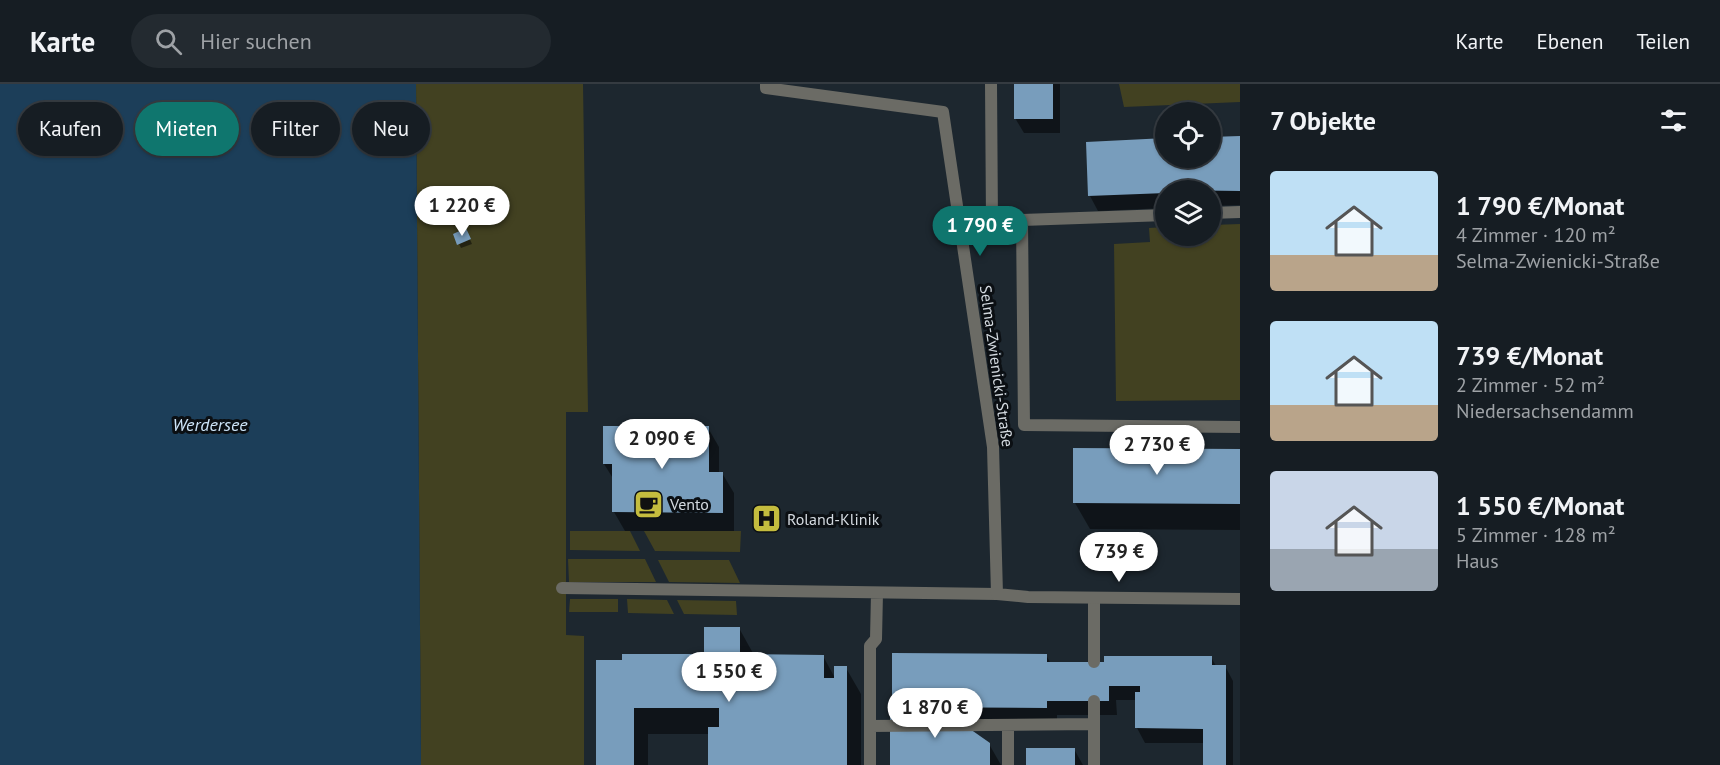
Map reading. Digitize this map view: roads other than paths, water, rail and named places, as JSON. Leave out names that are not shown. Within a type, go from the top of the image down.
[{"type":"street","name":"Selma-Zwienicki-Straße","points":[[766,84],[766,88],[943,112],[993,447],[997,594]]},
{"type":"street","points":[[992,84],[992,222],[1155,214]]},
{"type":"street","points":[[1221,213],[1240,212]]},
{"type":"street","points":[[1022,220],[1024,425],[1240,427]]},
{"type":"street","points":[[562,588],[1240,599]]},
{"type":"street","points":[[870,765],[870,646],[876,639],[877,593]]},
{"type":"street","points":[[1094,598],[1094,662]]},
{"type":"street","points":[[1094,701],[1094,765]]},
{"type":"street","points":[[870,726],[1094,724]]},
{"type":"street","points":[[1008,725],[1008,765]]},
{"type":"water","name":"Werdersee","points":[[0,84],[416,84],[416,102],[352,102],[352,156],[417,156],[421,765],[0,765]]},
{"type":"place","name":"Vento","points":[[649,504]]},
{"type":"place","name":"Roland-Klinik","points":[[766,519]]}]
